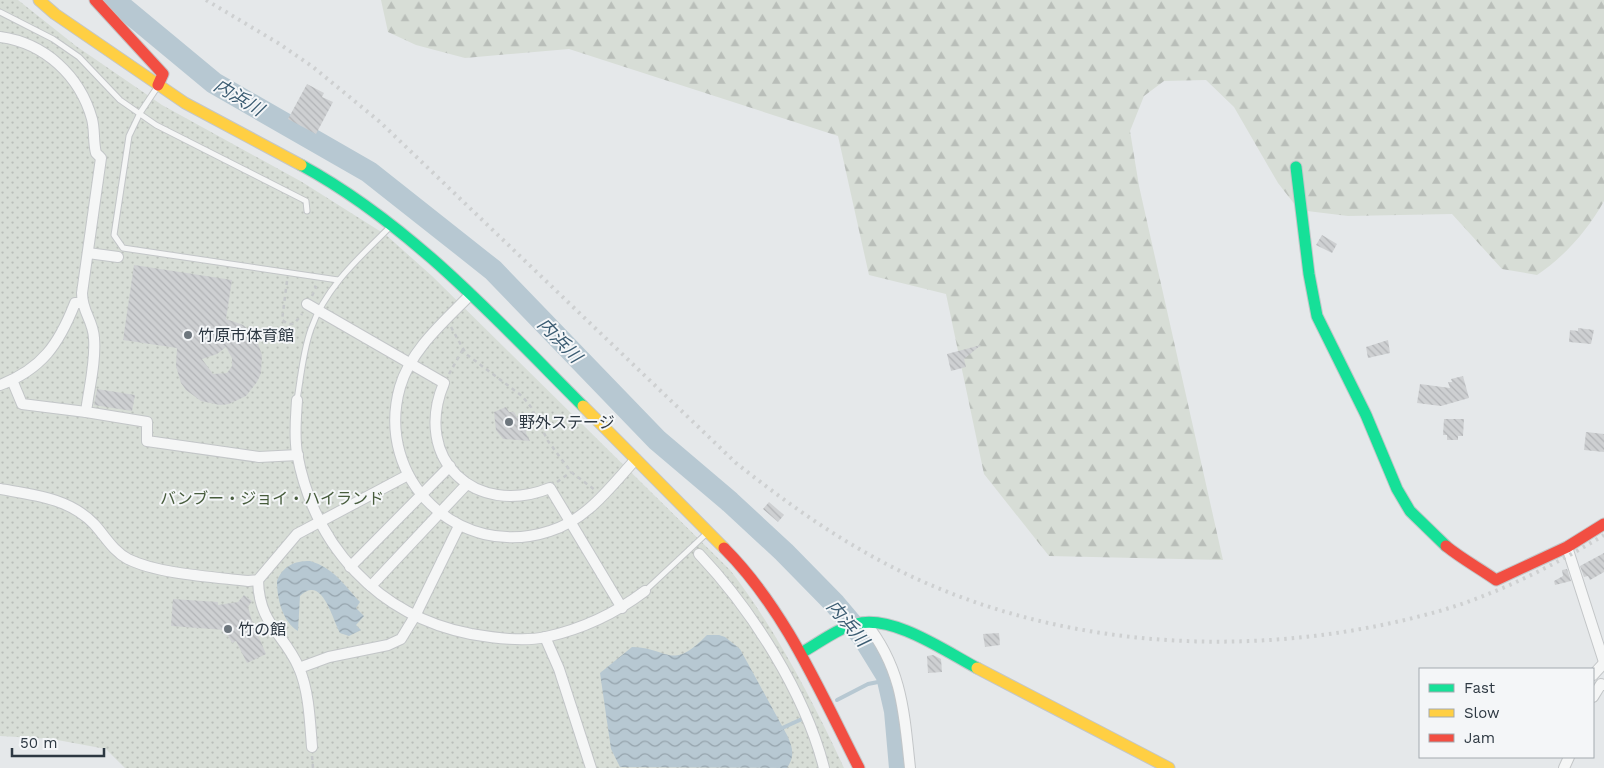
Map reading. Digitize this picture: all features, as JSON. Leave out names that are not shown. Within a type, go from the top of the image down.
[{"type":"street","points":[[39,0],[55,14],[185,103],[332,182],[393,224],[471,294],[736,560],[766,599],[801,653],[858,768]]},
{"type":"street","points":[[95,0],[163,74],[158,85]]},
{"type":"street","points":[[0,37],[19,40],[44,53],[76,82],[87,103],[94,126],[96,154],[101,158],[82,303],[92,325],[94,338],[86,412]]},
{"type":"street","points":[[1296,168],[1309,274],[1318,316],[1366,415],[1397,489],[1410,511],[1439,541],[1464,561],[1476,566],[1496,580],[1567,547],[1604,524]]},
{"type":"street","points":[[88,252],[118,257]]},
{"type":"street","points":[[471,294],[427,340],[411,362],[400,386],[396,416],[396,439],[400,457],[408,475],[421,495],[439,513],[459,526],[488,536],[520,537],[550,531],[572,522],[602,496],[636,459]]},
{"type":"street","points":[[0,385],[22,376],[44,359],[63,332],[75,303],[82,303]]},
{"type":"street","points":[[307,304],[411,362],[444,383],[437,400],[436,430],[439,446],[450,466],[467,484],[498,496],[528,496],[550,488],[622,608]]},
{"type":"street","points":[[12,380],[22,404],[147,422],[147,441],[259,457],[298,455]]},
{"type":"street","points":[[297,400],[298,455],[305,486],[321,522],[338,552],[350,567],[385,598],[415,616],[449,630],[487,637],[522,639],[545,637],[584,625],[622,608],[645,591]]},
{"type":"street","points":[[350,567],[450,466]]},
{"type":"street","points":[[312,747],[303,683],[299,668],[268,622],[259,596],[258,580],[297,534],[408,475]]},
{"type":"street","points":[[371,586],[467,484]]},
{"type":"street","points":[[0,489],[61,501],[94,524],[111,546],[128,559],[141,564],[192,574],[248,581],[258,580]]},
{"type":"street","points":[[299,668],[329,657],[397,642],[409,628],[459,526]]},
{"type":"street","points":[[1567,547],[1604,662],[1594,674]]},
{"type":"street","points":[[696,551],[722,579],[777,660],[813,732],[824,768]]},
{"type":"street","points":[[801,653],[861,623],[881,623],[900,628],[1170,768]]},
{"type":"street","points":[[861,623],[880,641],[900,685],[910,768]]},
{"type":"street","points":[[545,637],[559,669],[590,768]]},
{"type":"street","points":[[1594,695],[1601,684],[1604,685]]},
{"type":"lane","points":[[0,12],[53,39],[79,57],[120,100],[169,132],[306,201],[307,211]]},
{"type":"lane","points":[[158,85],[128,136],[114,235],[123,248],[338,280]]},
{"type":"lane","points":[[297,400],[304,353],[318,310],[338,280],[393,224]]},
{"type":"lane","points":[[645,591],[696,551],[709,531]]},
{"type":"path","points":[[287,281],[282,320],[284,322],[297,323],[316,287]]},
{"type":"path","points":[[447,319],[463,349],[473,360],[522,396],[531,407],[548,441],[571,472],[602,496]]},
{"type":"path","points":[[444,383],[463,349]]},
{"type":"path","points":[[550,488],[571,472]]},
{"type":"green space","name":"バンブー・ジョイ・ハイランド","points":[[0,0],[18,0],[76,46],[162,105],[302,182],[386,235],[432,276],[730,570],[747,592],[778,640],[844,768],[125,768],[106,749],[52,739],[0,736]]},
{"type":"green space","points":[[381,0],[1604,0],[1604,201],[1591,222],[1575,242],[1557,260],[1537,275],[1502,269],[1452,214],[1348,216],[1299,210],[1278,183],[1234,107],[1206,80],[1164,81],[1144,96],[1130,131],[1139,186],[1223,560],[1049,556],[984,474],[946,294],[869,275],[838,136],[569,49],[465,58],[416,45],[388,32]]},
{"type":"water","points":[[310,561],[326,568],[360,602],[356,608],[364,616],[356,625],[361,630],[349,636],[340,633],[330,609],[320,594],[314,590],[300,596],[298,631],[288,621],[279,602],[277,581],[282,572],[290,565]]},
{"type":"water","points":[[707,635],[725,637],[740,649],[787,735],[792,748],[790,764],[787,768],[620,767],[611,749],[600,673],[632,647],[677,655],[685,653]]},
{"type":"building","points":[[307,84],[324,93],[322,97],[333,102],[316,134],[288,119]]},
{"type":"building","points":[[1322,235],[1337,244],[1332,253],[1316,245]]},
{"type":"building","name":"竹原市体育館","points":[[134,265],[232,280],[226,319],[243,325],[256,338],[262,355],[261,373],[257,382],[246,396],[229,404],[220,405],[201,401],[186,390],[181,383],[176,366],[177,348],[123,340]],"holes":[[[226,347],[232,358],[232,366],[227,373],[213,374],[202,359],[217,354]]]},
{"type":"building","points":[[1578,328],[1594,330],[1591,344],[1569,342],[1570,330],[1578,331]]},
{"type":"building","points":[[1388,340],[1390,353],[1368,358],[1366,347]]},
{"type":"building","points":[[981,345],[964,359],[966,367],[951,371],[947,354]]},
{"type":"building","points":[[1463,376],[1469,398],[1441,406],[1417,403],[1420,384],[1450,388],[1448,382],[1452,382],[1451,379]]},
{"type":"building","points":[[97,389],[135,395],[132,411],[94,405]]},
{"type":"building","name":"野外ステージ","points":[[506,407],[509,412],[514,412],[517,417],[523,416],[523,424],[527,427],[526,433],[530,441],[503,439],[496,430],[494,412]]},
{"type":"building","points":[[1444,419],[1464,419],[1463,436],[1458,436],[1458,440],[1447,440],[1447,435],[1443,435]]},
{"type":"building","points":[[1586,432],[1604,434],[1604,452],[1584,450]]},
{"type":"building","points":[[769,502],[784,515],[778,522],[763,509]]},
{"type":"building","points":[[1604,553],[1604,572],[1590,580],[1588,576],[1584,577],[1580,566]]},
{"type":"building","points":[[1567,569],[1571,581],[1555,585],[1554,581],[1563,576],[1562,570]]},
{"type":"building","name":"竹の館","points":[[244,595],[252,601],[248,607],[266,654],[247,663],[236,641],[232,643],[225,630],[171,626],[173,599],[218,602],[218,605],[238,602]]},
{"type":"building","points":[[999,633],[1000,645],[985,647],[983,634]]},
{"type":"building","points":[[933,655],[941,659],[942,672],[928,673],[927,656]]},
{"type":"waterway","name":"内浜川","points":[[114,0],[214,83],[369,172],[493,270],[657,440],[730,502],[784,552],[835,604],[863,637],[887,676],[895,711],[900,768]]},
{"type":"waterway","points":[[837,700],[868,684],[888,680]]},
{"type":"waterway","points":[[780,729],[802,719]]},
{"type":"railway","points":[[206,0],[278,43],[313,67],[380,122],[736,463],[801,512],[869,555],[917,579],[979,604],[1044,622],[1110,634],[1177,641],[1244,641],[1312,636],[1378,626],[1464,603],[1506,587],[1566,557],[1604,535]]},
{"type":"traffic: fast","points":[[301,165],[341,189],[416,245],[485,307],[583,406]]},
{"type":"traffic: fast","points":[[1296,167],[1309,274],[1317,316],[1366,415],[1397,489],[1410,511],[1446,546]]},
{"type":"traffic: fast","points":[[801,653],[841,629],[870,622],[902,629],[977,668]]},
{"type":"traffic: slow","points":[[39,0],[55,14],[185,103],[301,165]]},
{"type":"traffic: slow","points":[[583,406],[724,548]]},
{"type":"traffic: slow","points":[[977,668],[1169,768]]},
{"type":"traffic: jam","points":[[95,0],[163,74],[158,85]]},
{"type":"traffic: jam","points":[[1446,546],[1496,580],[1567,547],[1604,524]]},
{"type":"traffic: jam","points":[[724,548],[746,572],[783,624],[800,652],[859,768]]},
{"type":"place","name":"竹原市体育館","points":[[188,335]]},
{"type":"place","name":"野外ステージ","points":[[509,422]]},
{"type":"place","name":"竹の館","points":[[228,629]]}]
